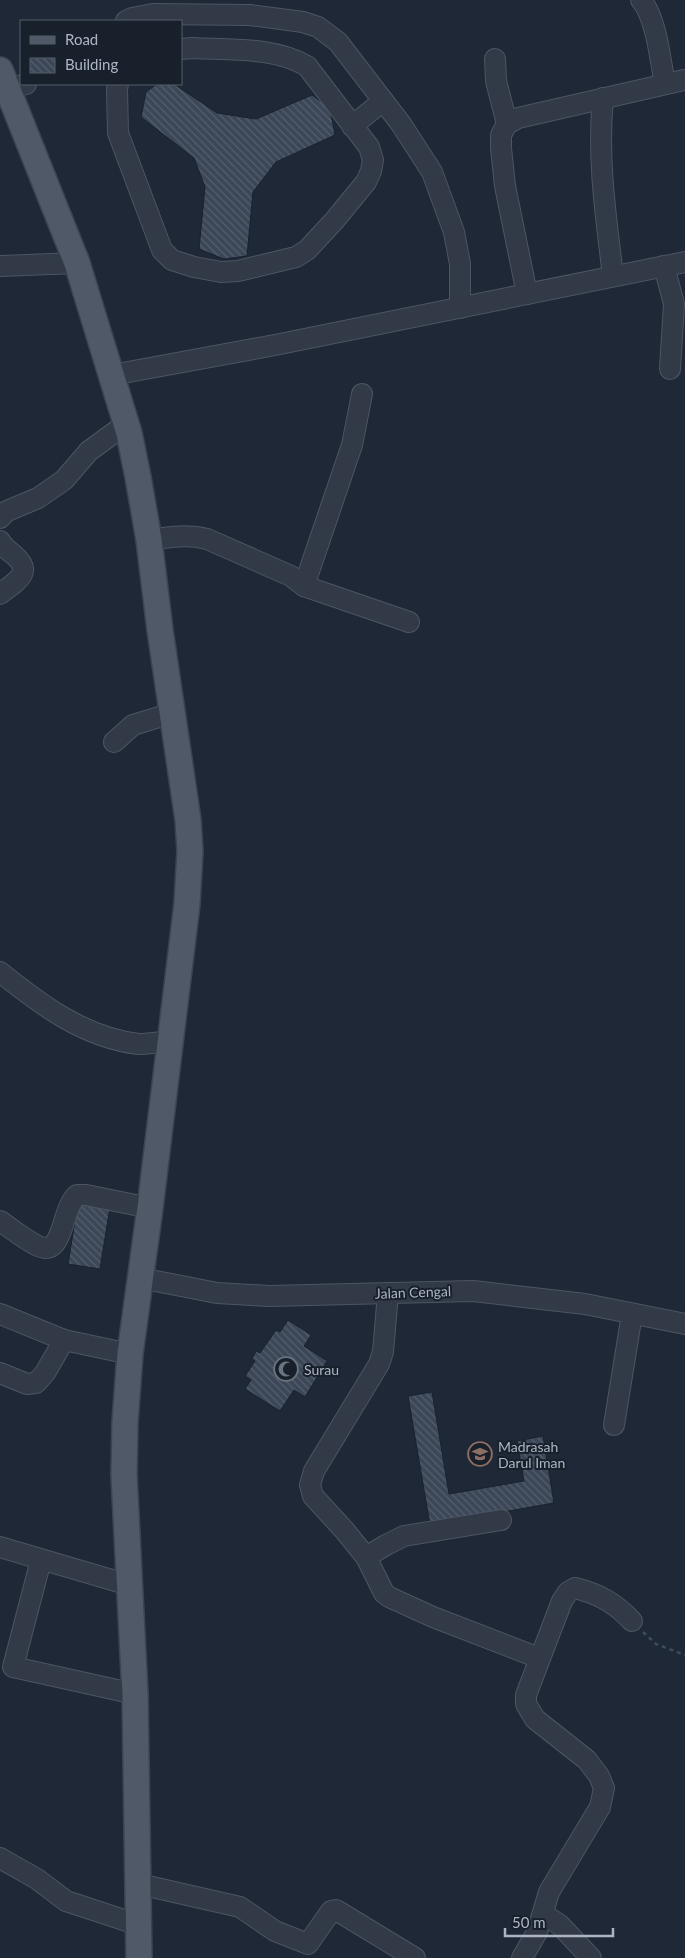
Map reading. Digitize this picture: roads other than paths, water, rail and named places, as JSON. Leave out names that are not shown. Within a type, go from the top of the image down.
[{"type":"main road","points":[[9,84],[77,263],[126,424],[149,540],[188,820],[190,851],[187,904],[130,1354],[124,1422],[129,1585],[135,1694],[139,1958]]},
{"type":"street","points":[[641,0],[654,26],[665,84]]},
{"type":"street","points":[[128,20],[153,14],[250,15],[303,22],[318,27],[338,42],[401,124],[432,172],[454,232],[460,264],[460,308]]},
{"type":"street","points":[[118,85],[118,132],[162,250],[172,260],[194,267],[221,272],[296,257],[307,250],[366,182],[371,172],[373,160],[369,147],[307,66],[294,58],[278,54],[182,49]]},
{"type":"street","points":[[495,59],[496,81],[507,124]]},
{"type":"street","points":[[527,294],[505,186],[501,135],[507,124],[518,118],[684,80]]},
{"type":"street","points":[[603,98],[601,137],[603,187],[613,276]]},
{"type":"street","points":[[352,126],[383,101]]},
{"type":"street","points":[[112,374],[275,345],[685,262]]},
{"type":"street","points":[[0,266],[77,263]]},
{"type":"street","points":[[664,266],[674,304],[670,369]]},
{"type":"street","points":[[304,586],[352,445],[362,394]]},
{"type":"street","points":[[0,518],[7,511],[38,498],[64,480],[89,451],[126,424]]},
{"type":"street","points":[[149,540],[181,536],[195,536],[207,539],[292,576],[304,586],[409,622]]},
{"type":"street","points":[[0,541],[2,545],[22,562],[24,567],[23,573],[18,579],[0,594]]},
{"type":"street","points":[[114,742],[133,725],[172,713]]},
{"type":"street","points":[[0,972],[53,1012],[75,1025],[95,1033],[141,1044],[170,1041]]},
{"type":"street","points":[[0,1221],[36,1246],[52,1248],[58,1242],[68,1206],[77,1195],[86,1195],[150,1208]]},
{"type":"street","name":"Jalan Cengal","points":[[140,1278],[217,1293],[268,1296],[473,1290],[585,1304],[685,1324]]},
{"type":"street","points":[[388,1293],[383,1352],[379,1364],[314,1471],[310,1485],[313,1496],[366,1557],[384,1592],[389,1597],[433,1617],[539,1658]]},
{"type":"street","points":[[0,1314],[64,1340],[130,1354]]},
{"type":"street","points":[[614,1425],[632,1314]]},
{"type":"street","points":[[0,1373],[27,1384],[36,1383],[45,1373],[64,1340]]},
{"type":"street","points":[[366,1557],[404,1536],[501,1520]]},
{"type":"street","points":[[0,1547],[129,1585]]},
{"type":"street","points":[[41,1560],[12,1668],[135,1694]]},
{"type":"street","points":[[522,1958],[537,1932],[549,1892],[600,1807],[604,1788],[599,1776],[587,1760],[535,1719],[528,1711],[526,1695],[562,1601],[571,1589],[575,1588],[601,1596],[613,1603],[632,1621]]},
{"type":"street","points":[[0,1858],[37,1879],[66,1901],[139,1925]]},
{"type":"street","points":[[139,1884],[240,1907],[276,1931],[308,1944],[331,1911],[336,1910],[415,1958]]},
{"type":"street","points":[[542,1914],[560,1925],[591,1958]]},
{"type":"place","name":"Surau","points":[[286,1369]]},
{"type":"place","name":"Madrasah Darul Iman","points":[[480,1454]]}]
